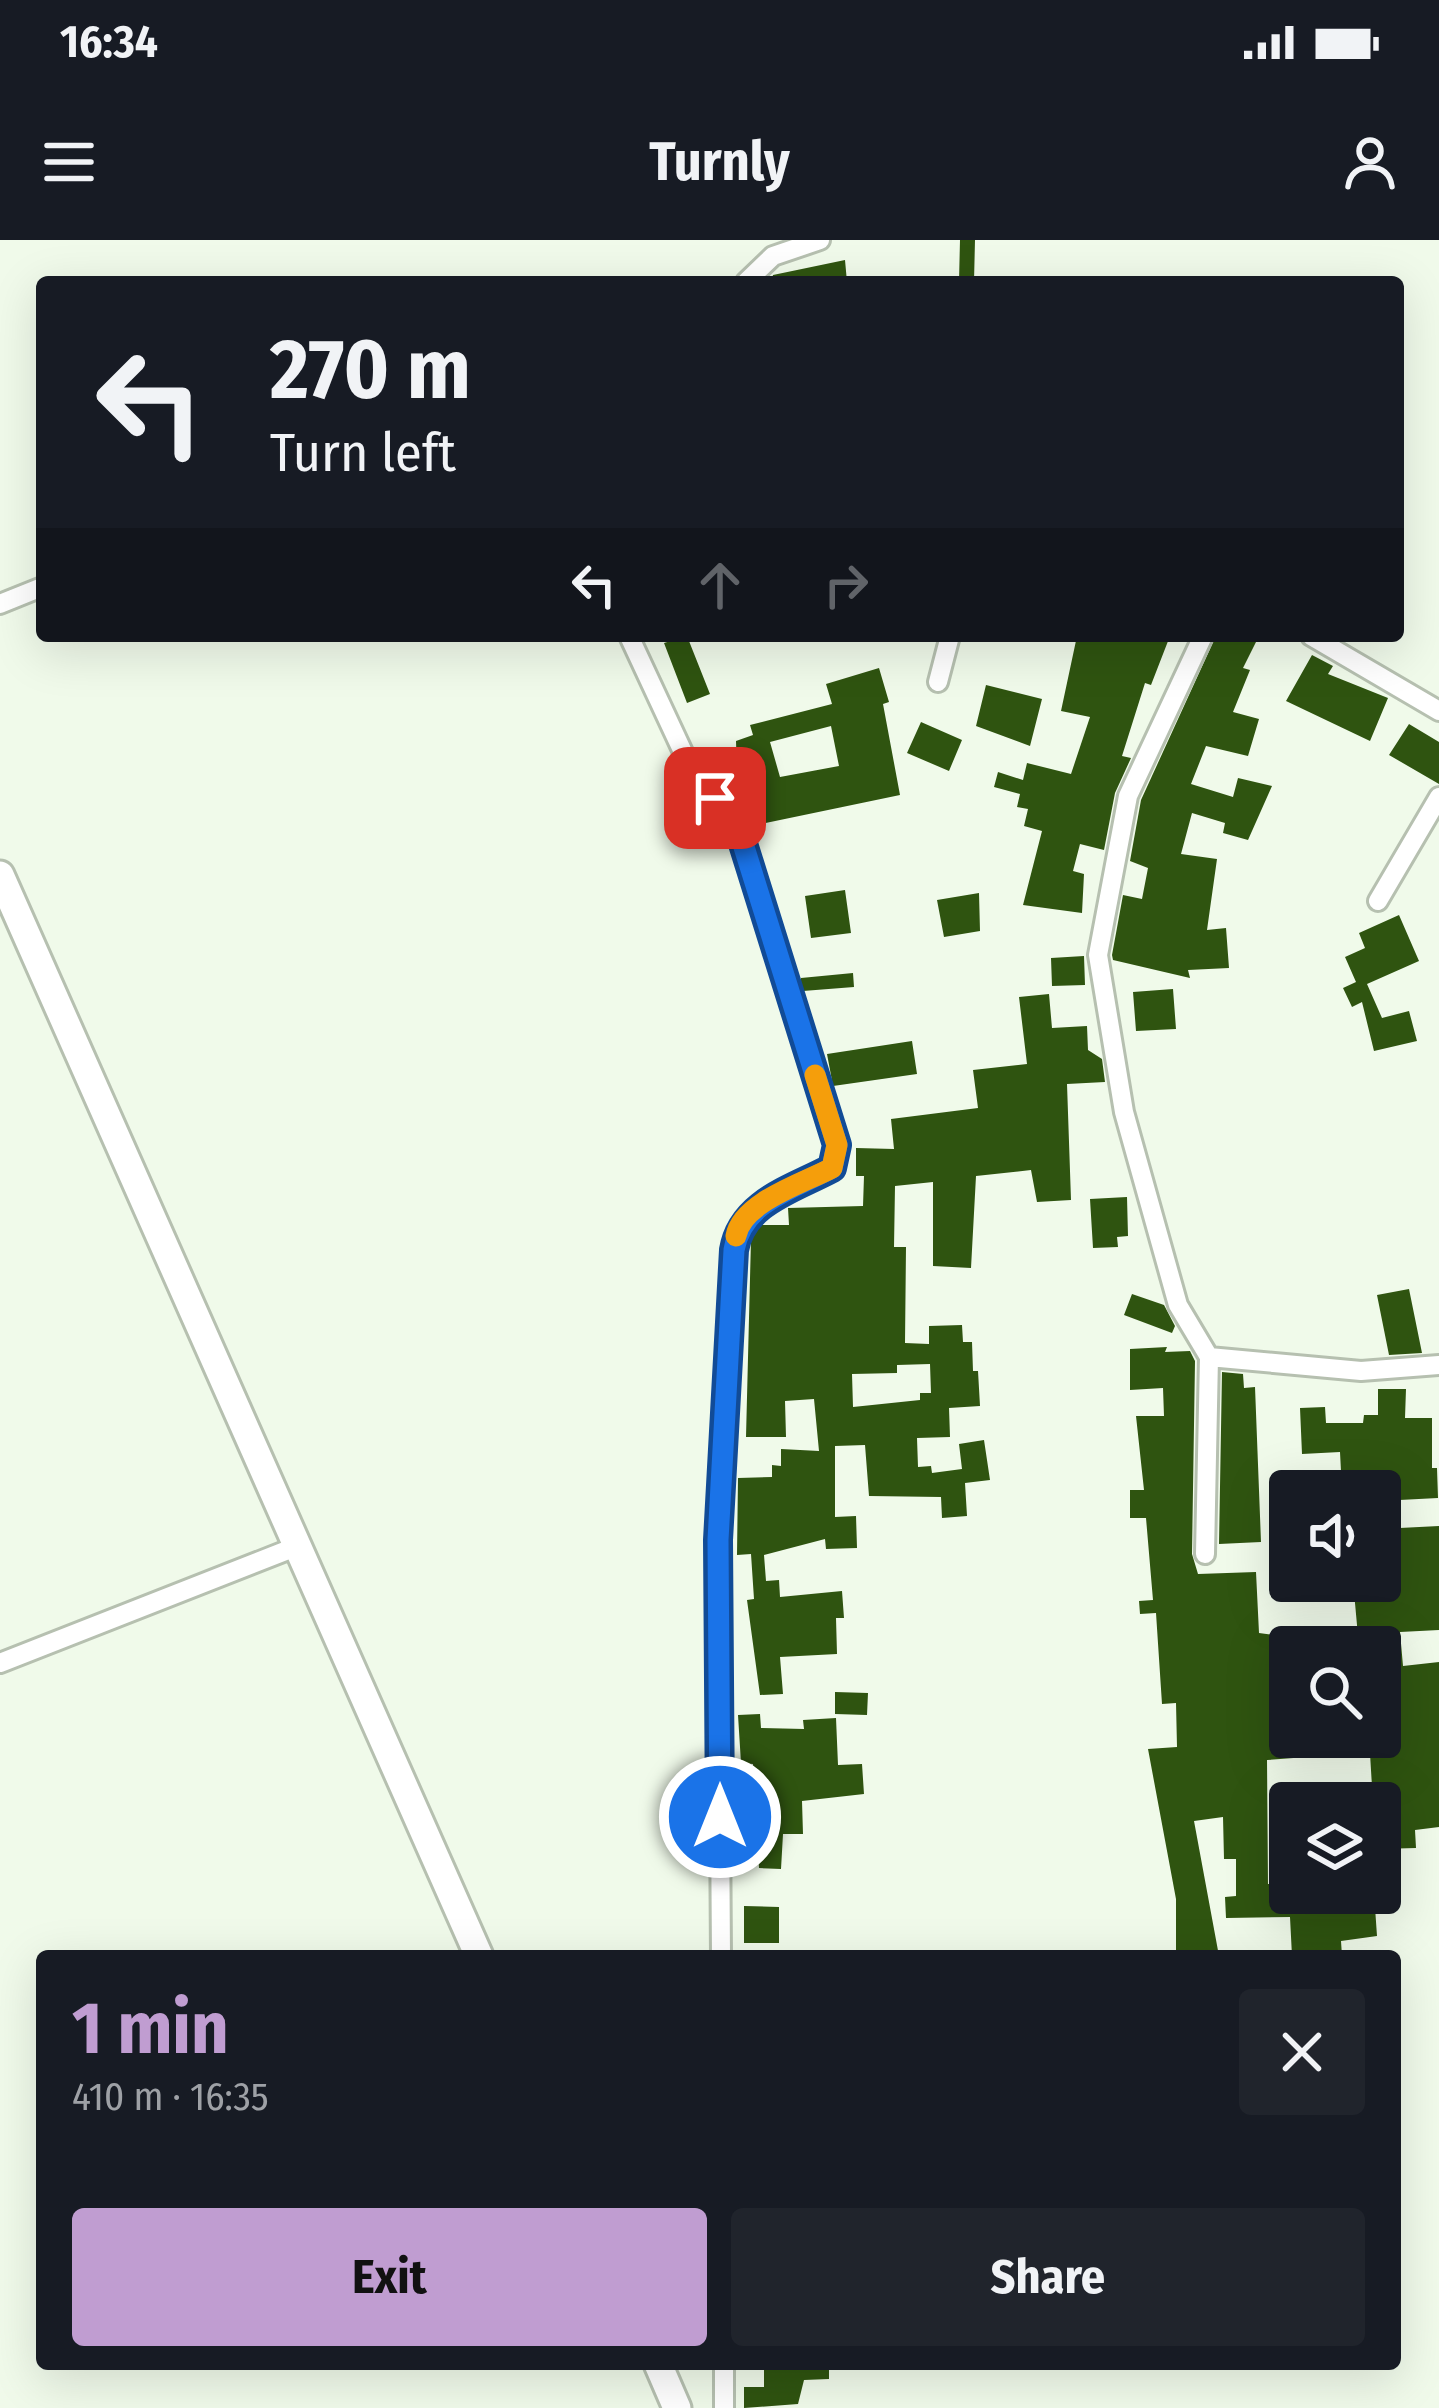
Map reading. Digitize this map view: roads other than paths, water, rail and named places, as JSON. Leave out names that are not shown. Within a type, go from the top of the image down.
[{"type":"main road","points":[[0,875],[475,1950]]},
{"type":"main road","points":[[661,2370],[677,2408]]},
{"type":"street","points":[[752,276],[773,256],[820,240]]},
{"type":"street","points":[[0,604],[36,589]]},
{"type":"street","points":[[632,642],[688,765],[739,831],[837,1145],[832,1168],[756,1208],[738,1224],[734,1250],[718,1540],[721,1950]]},
{"type":"street","points":[[938,682],[948,642]]},
{"type":"street","points":[[1200,642],[1128,796],[1098,955],[1124,1112],[1178,1305],[1209,1357],[1205,1554]]},
{"type":"street","points":[[1321,642],[1439,711]]},
{"type":"street","points":[[1378,901],[1439,796]]},
{"type":"street","points":[[1209,1357],[1361,1371],[1439,1365]]},
{"type":"street","points":[[0,1663],[298,1546]]},
{"type":"street","points":[[724,2370],[724,2408]]}]
